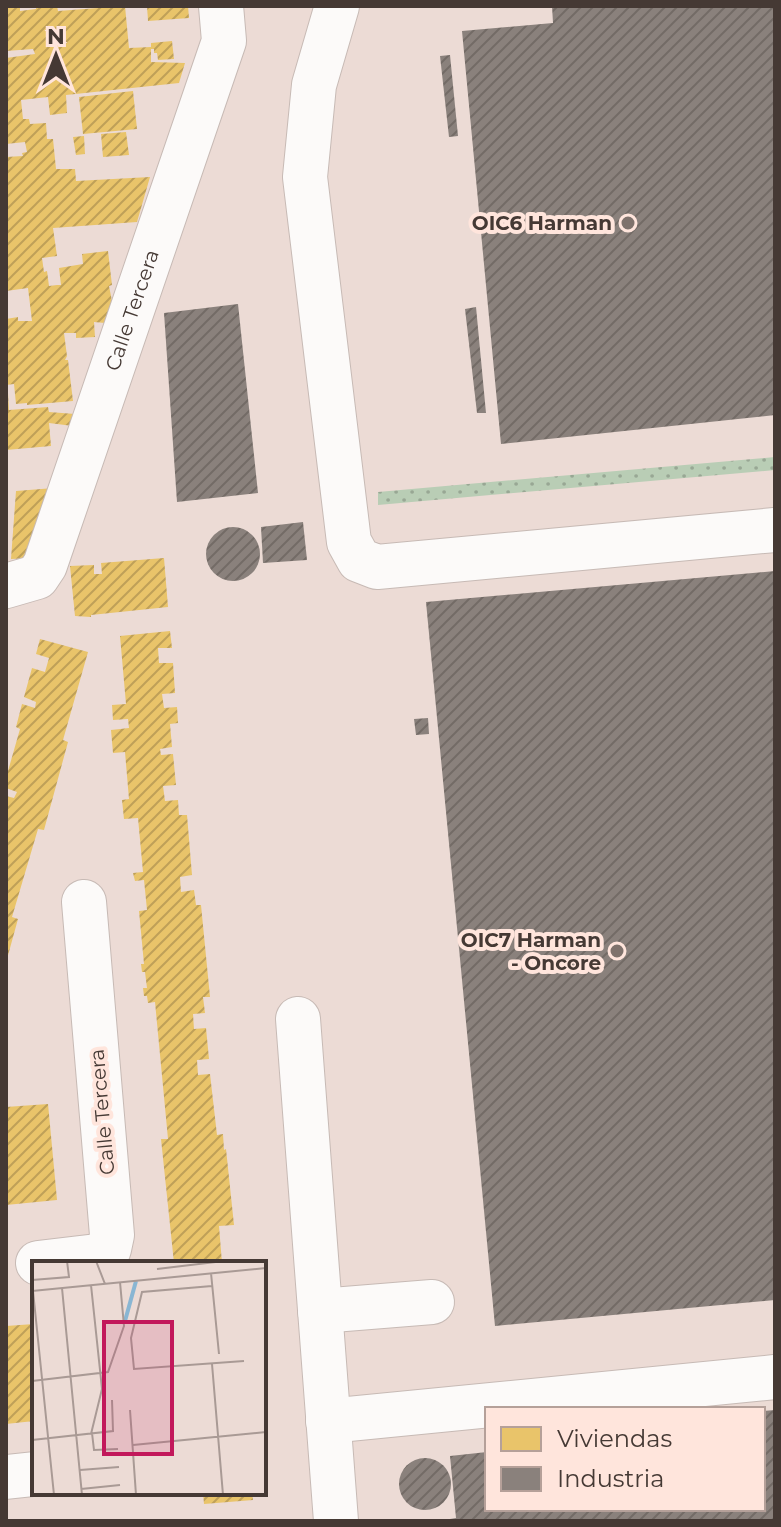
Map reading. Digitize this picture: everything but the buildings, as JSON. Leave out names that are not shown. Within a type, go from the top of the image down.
[{"type":"street","points":[[337,6],[314,85],[305,177],[349,542],[359,560],[377,567],[775,530]]},
{"type":"street","name":"Calle Tercera","points":[[22,581],[45,565],[222,24]]},
{"type":"street","name":"Calle Tercera","points":[[53,1261],[97,1256],[109,1249],[112,1235],[84,902]]},
{"type":"street","points":[[298,1019],[336,1521]]},
{"type":"street","name":"Calle Tercera","points":[[6,1267],[32,1264]]},
{"type":"street","points":[[320,1311],[432,1302]]},
{"type":"street","points":[[328,1421],[775,1377]]},
{"type":"street","points":[[6,1477],[32,1474]]},
{"type":"green space","points":[[775,457],[775,470],[378,505],[378,492]]},
{"type":"place","name":"OIC6 Harman","points":[[628,223]]},
{"type":"place","name":"OIC7 Harman - Oncore","points":[[617,951]]}]
